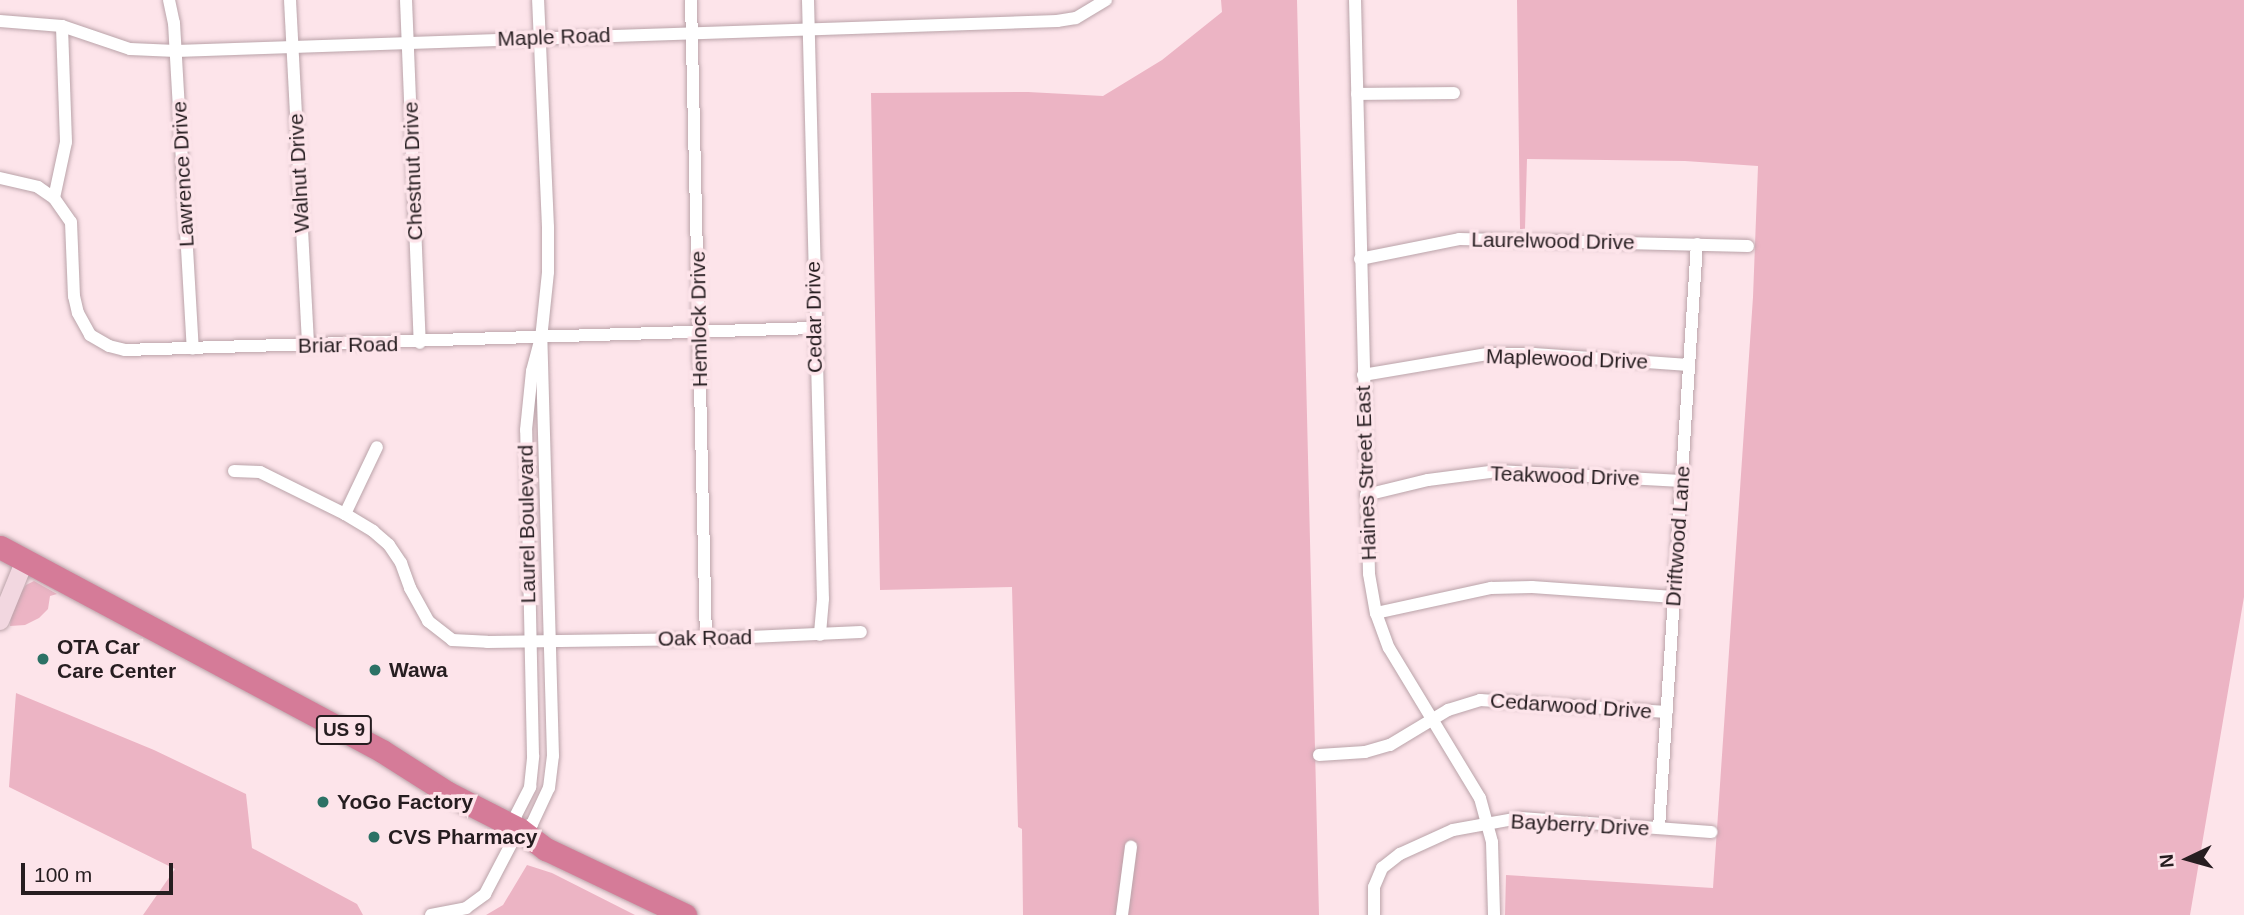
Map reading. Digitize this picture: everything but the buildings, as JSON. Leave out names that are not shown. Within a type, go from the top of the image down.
[{"type":"highway","name":"US 9","points":[[0,547],[382,751],[448,793],[519,829],[557,855],[685,915]]},
{"type":"street","name":"Lawrence Drive","points":[[169,0],[176,51],[193,348]]},
{"type":"street","name":"Walnut Drive","points":[[290,0],[308,346]]},
{"type":"street","name":"Chestnut Drive","points":[[406,0],[420,343]]},
{"type":"street","name":"Laurel Boulevard","points":[[431,915],[466,908],[485,894],[519,829],[531,824],[549,788],[553,756],[541,339],[548,261],[538,0]]},
{"type":"street","name":"Hemlock Drive","points":[[691,0],[706,639]]},
{"type":"street","name":"Cedar Drive","points":[[808,0],[814,328],[823,599],[820,635]]},
{"type":"street","name":"Maple Road","points":[[0,21],[62,26],[130,49],[176,51],[808,27],[1057,21],[1076,18],[1106,0]]},
{"type":"street","name":"Haines Street East","points":[[1355,0],[1369,574],[1376,613],[1400,668],[1467,773],[1488,823],[1494,866],[1493,915]]},
{"type":"street","points":[[0,178],[38,187],[54,198],[66,142],[62,26]]},
{"type":"street","points":[[1357,94],[1454,93]]},
{"type":"street","name":"Briar Road","points":[[54,198],[71,222],[74,296],[78,313],[90,335],[109,346],[125,350],[420,343],[814,328]]},
{"type":"street","name":"Laurelwood Drive","points":[[1360,258],[1459,239],[1748,246]]},
{"type":"street","name":"Driftwood Lane","points":[[1659,828],[1697,244]]},
{"type":"street","name":"Laurel Boulevard","points":[[519,829],[515,817],[530,787],[532,775],[526,412],[532,371],[541,339]]},
{"type":"street","name":"Maplewood Drive","points":[[1363,375],[1487,354],[1534,354],[1689,365]]},
{"type":"street","points":[[345,514],[376,447]]},
{"type":"street","name":"Oak Road","points":[[234,471],[260,472],[345,514],[389,545],[401,562],[419,608],[452,640],[706,639],[861,632]]},
{"type":"street","name":"Teakwood Drive","points":[[1366,495],[1428,480],[1497,471],[1682,481]]},
{"type":"street","points":[[0,621],[25,560]]},
{"type":"street","points":[[1376,613],[1491,588],[1532,587],[1675,597]]},
{"type":"street","name":"Cedarwood Drive","points":[[1319,755],[1365,752],[1390,745],[1464,703],[1480,700],[1667,712]]},
{"type":"street","points":[[531,711],[550,710]]},
{"type":"street","name":"Bayberry Drive","points":[[1374,915],[1374,887],[1382,868],[1453,830],[1520,818],[1711,832]]},
{"type":"street","points":[[1122,915],[1131,847]]},
{"type":"shaded area","points":[[1221,0],[1297,0],[1319,915],[1023,915],[1012,587],[880,590],[871,93],[1028,92],[1103,96],[1162,60],[1222,12]]},
{"type":"shaded area","points":[[1517,0],[2244,0],[2244,597],[2190,915],[1505,915],[1506,875],[1713,888],[1753,297],[1758,166],[1685,161],[1527,159],[1525,229],[1520,229]]},
{"type":"shaded area","points":[[34,581],[57,594],[50,596],[48,609],[39,618],[25,625],[10,626],[11,614],[20,594],[26,585]]},
{"type":"shaded area","points":[[16,693],[154,750],[246,794],[252,848],[357,904],[363,915],[143,915],[175,869],[9,787]]},
{"type":"shaded area","points":[[527,865],[552,873],[635,915],[486,915],[503,905]]},
{"type":"place","name":"OTA Car Care Center","points":[[43,659]]},
{"type":"place","name":"Wawa","points":[[375,670]]},
{"type":"place","name":"YoGo Factory","points":[[323,802]]},
{"type":"place","name":"CVS Pharmacy","points":[[374,837]]}]
